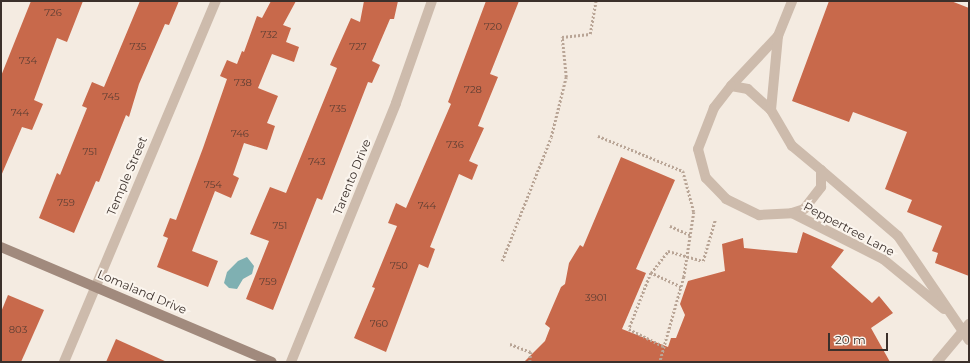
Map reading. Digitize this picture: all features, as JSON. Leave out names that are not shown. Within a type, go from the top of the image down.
[{"type":"street","name":"Temple Street","points":[[64,362],[216,1]]},
{"type":"street","name":"Tarento Drive","points":[[291,362],[396,103],[432,1]]},
{"type":"street","name":"Peppertree Lane","points":[[771,110],[778,36],[792,1]]},
{"type":"street","name":"Peppertree Lane","points":[[778,36],[731,86],[714,108],[698,149],[706,178],[726,199],[760,215],[792,213],[804,209],[821,187],[821,170]]},
{"type":"street","name":"Peppertree Lane","points":[[731,86],[748,89],[771,110],[792,146],[898,236],[929,279],[950,314]]},
{"type":"street","name":"Peppertree Lane","points":[[792,213],[883,259],[950,314],[967,332]]},
{"type":"street","name":"Lomaland Drive","points":[[1,247],[96,286],[272,362]]},
{"type":"street","points":[[937,362],[967,332]]},
{"type":"path","points":[[502,261],[551,137],[566,77],[562,38],[590,34],[596,1]]},
{"type":"path","points":[[598,136],[683,171],[694,212],[681,287],[660,362]]},
{"type":"path","points":[[665,347],[629,329],[652,273],[668,251],[687,258],[703,261],[715,220]]},
{"type":"path","points":[[670,226],[690,235]]},
{"type":"path","points":[[652,273],[681,287]]},
{"type":"path","points":[[510,344],[531,352],[530,362]]},
{"type":"path","points":[[904,362],[922,362]]},
{"type":"water","points":[[247,257],[254,266],[252,274],[243,279],[237,289],[229,288],[224,283],[227,272],[238,261]]},
{"type":"building","points":[[31,1],[83,1],[67,42],[57,38],[34,100],[43,104],[32,130],[22,127],[1,176],[1,76]]},
{"type":"building","points":[[140,1],[179,1],[169,25],[165,24],[139,84],[129,117],[126,115],[99,182],[96,181],[74,233],[39,218],[57,173],[60,175],[87,108],[82,106],[92,82],[104,87]]},
{"type":"building","points":[[271,1],[296,1],[283,25],[291,28],[286,42],[299,47],[294,62],[272,54],[258,88],[278,96],[267,123],[275,126],[267,150],[244,143],[233,175],[239,178],[231,198],[215,191],[192,251],[218,261],[208,287],[157,267],[168,238],[163,236],[170,218],[176,220],[203,148],[227,79],[220,76],[227,60],[237,64],[242,51],[244,52],[257,16],[262,18]]},
{"type":"building","points":[[364,1],[398,1],[394,19],[390,19],[372,61],[380,65],[372,83],[368,82],[322,200],[317,198],[273,310],[246,299],[269,241],[250,234],[270,187],[286,193],[337,68],[330,65],[351,18],[360,22]]},
{"type":"building","points":[[486,1],[519,1],[490,74],[498,77],[478,126],[484,128],[469,161],[478,165],[472,180],[459,174],[430,247],[435,249],[428,268],[419,264],[386,352],[354,338],[375,288],[372,287],[397,226],[388,223],[396,203],[406,208],[451,104],[448,102]]},
{"type":"building","points":[[829,1],[951,1],[969,8],[969,276],[935,263],[938,253],[932,251],[942,226],[907,212],[912,200],[885,189],[907,132],[853,112],[849,122],[792,101]]},
{"type":"building","points":[[621,157],[675,180],[636,269],[646,273],[622,329],[668,347],[671,338],[676,338],[685,315],[680,304],[688,281],[725,271],[722,244],[743,238],[744,248],[797,253],[803,232],[844,250],[831,267],[872,303],[879,296],[893,313],[871,328],[890,362],[524,362],[545,341],[550,328],[545,324],[561,287],[565,284],[569,263],[580,245],[583,247]]},
{"type":"building","points":[[8,295],[44,310],[21,362],[1,362],[1,312]]},
{"type":"building","points":[[116,339],[167,362],[106,362]]}]
